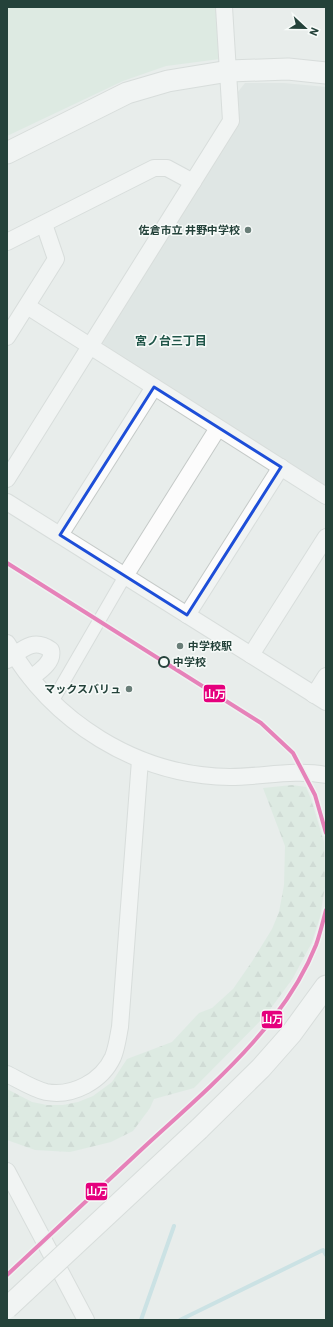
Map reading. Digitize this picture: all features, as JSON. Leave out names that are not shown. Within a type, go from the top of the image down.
[{"type":"street","points":[[7,479],[232,120],[224,7]]},
{"type":"street","points":[[7,153],[127,93],[168,81],[229,71],[288,69],[326,73]]},
{"type":"street","points":[[7,242],[154,168],[167,168],[193,182]]},
{"type":"street","points":[[7,337],[56,259],[44,224]]},
{"type":"street","points":[[27,306],[326,496]]},
{"type":"street","points":[[60,535],[154,387]]},
{"type":"street","points":[[52,702],[125,576],[218,428]]},
{"type":"street","points":[[187,615],[281,468]]},
{"type":"street","points":[[7,502],[320,698],[326,676]]},
{"type":"street","points":[[251,655],[326,537]]},
{"type":"street","points":[[31,678],[49,663],[52,654],[51,650],[40,644],[33,644],[9,653],[52,702],[72,720],[94,736],[116,749],[140,760],[163,767],[208,776],[249,776],[292,772],[326,775]]},
{"type":"street","points":[[7,1074],[39,1090],[48,1092],[70,1091],[96,1078],[113,1057],[118,1044],[120,1027],[140,760]]},
{"type":"street","points":[[7,1308],[199,1129],[261,1068],[292,1034],[326,986]]},
{"type":"street","points":[[7,1171],[86,1320]]},
{"type":"highlighted area","points":[[154,387],[281,467],[187,615],[60,535]]},
{"type":"shaded area","name":"佐倉市立 井野中学校","points":[[245,83],[284,83],[326,87],[326,487],[104,346],[102,339],[239,121],[237,93]]},
{"type":"green space","points":[[7,7],[216,7],[220,59],[166,66],[123,81],[7,136]]},
{"type":"green space","points":[[292,785],[306,787],[311,799],[324,842],[325,887],[320,917],[312,942],[293,978],[266,1015],[194,1088],[154,1099],[150,1108],[133,1131],[111,1142],[70,1152],[35,1150],[7,1140],[7,1089],[32,1102],[47,1105],[63,1105],[78,1102],[93,1096],[112,1082],[127,1059],[172,1042],[199,1013],[212,1008],[233,989],[272,929],[279,912],[284,885],[285,846],[263,788]]},
{"type":"waterway","points":[[141,1320],[174,1226]]},
{"type":"waterway","points":[[180,1320],[323,1250],[326,1255]]},
{"type":"transit line","name":"山万","points":[[7,563],[261,723],[293,753],[315,795],[326,833]]},
{"type":"transit line","name":"山万","points":[[7,1275],[192,1104],[241,1056],[284,1004],[302,975],[316,945],[326,910]]},
{"type":"place","name":"佐倉市立 井野中学校","points":[[248,230]]},
{"type":"place","name":"中学校駅","points":[[180,646]]},
{"type":"place","name":"中学校","points":[[164,662]]},
{"type":"place","name":"マックスバリュ","points":[[129,689]]},
{"type":"district","name":"宮ノ台三丁目","points":[[171,341]]}]
